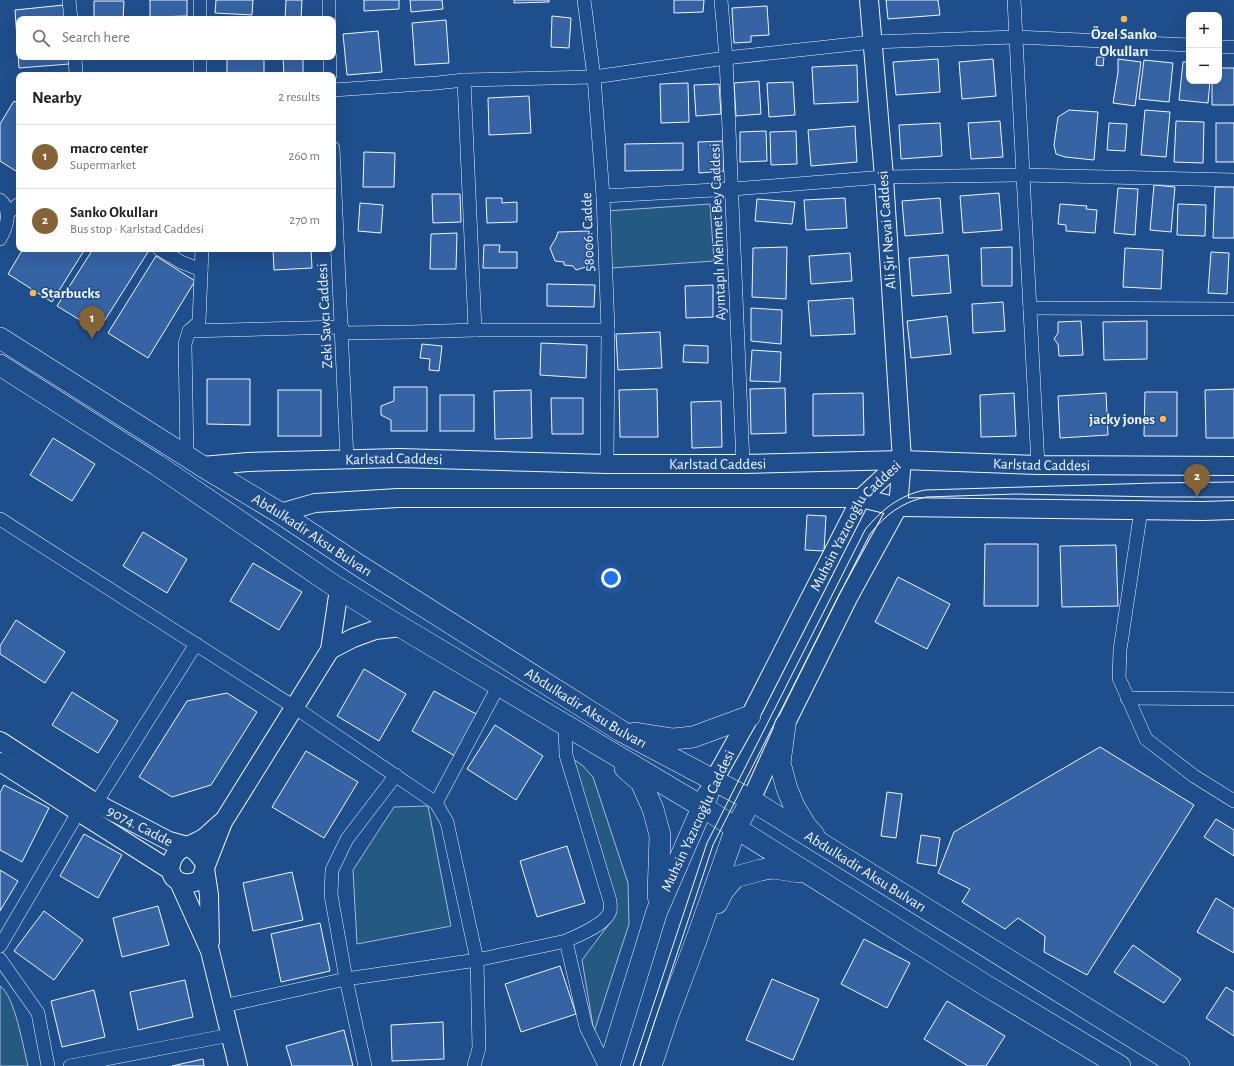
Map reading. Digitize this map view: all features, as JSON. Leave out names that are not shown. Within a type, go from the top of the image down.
[{"type":"main road","name":"Abdulkadir Aksu Bulvarı","points":[[0,338],[195,461],[280,512],[360,566],[621,731],[751,800],[829,850],[1179,1066]]},
{"type":"main road","name":"Abdulkadir Aksu Bulvarı","points":[[0,365],[158,465],[339,589],[702,806],[985,985],[1120,1066]]},
{"type":"main road","points":[[621,731],[673,739],[692,737],[750,716]]},
{"type":"main road","points":[[785,725],[780,763],[786,789],[794,808],[806,826],[829,850]]},
{"type":"main road","points":[[602,747],[641,782],[653,809],[660,834],[660,861],[656,911]]},
{"type":"main road","name":"Muhsin Yazıcıoğlu Caddesi","points":[[608,1066],[656,911],[714,780]]},
{"type":"main road","name":"Muhsin Yazıcıoğlu Caddesi","points":[[650,1066],[666,1018],[697,938],[736,828],[751,800]]},
{"type":"main road","points":[[697,938],[724,891],[735,877],[773,868],[808,874]]},
{"type":"street","points":[[69,0],[71,16]]},
{"type":"street","points":[[200,0],[200,16]]},
{"type":"street","points":[[329,0],[329,16]]},
{"type":"street","name":"58006. Cadde","points":[[584,0],[594,77],[603,196],[608,330],[607,464]]},
{"type":"street","name":"Ayıntaplı Mehmet Bey Caddesi","points":[[721,0],[726,58],[733,189],[743,464]]},
{"type":"street","name":"Ali Şir Nevai Caddesi","points":[[868,0],[884,177],[902,460]]},
{"type":"street","points":[[1014,0],[1038,465]]},
{"type":"street","points":[[336,90],[464,80],[594,77],[726,58],[872,42],[1015,37],[1186,45]]},
{"type":"street","points":[[1222,47],[1234,47]]},
{"type":"street","points":[[75,60],[76,72]]},
{"type":"street","points":[[200,60],[200,72]]},
{"type":"street","points":[[330,60],[330,72]]},
{"type":"street","points":[[464,80],[475,330]]},
{"type":"street","points":[[603,196],[733,189],[884,177],[1023,175],[1234,180]]},
{"type":"street","points":[[0,200],[8,213],[6,229],[0,239]]},
{"type":"street","points":[[8,213],[16,206]]},
{"type":"street","name":"Zeki Savcı Caddesi","points":[[336,209],[347,459]]},
{"type":"street","points":[[164,252],[181,262],[201,270]]},
{"type":"street","points":[[195,461],[185,344],[189,331],[199,322],[202,252]]},
{"type":"street","points":[[1030,308],[1234,309]]},
{"type":"street","points":[[189,331],[342,330],[411,332],[475,330],[608,330]]},
{"type":"street","name":"Karlstad Caddesi","points":[[195,461],[248,462],[398,458],[607,464],[743,464],[902,460],[1038,465],[1234,466]]},
{"type":"street","name":"Muhsin Yazıcıoğlu Caddesi","points":[[714,780],[750,716],[861,498],[902,460]]},
{"type":"street","name":"Muhsin Yazıcıoğlu Caddesi","points":[[751,800],[785,725],[848,598],[898,507],[902,460]]},
{"type":"street","points":[[280,512],[315,503],[398,498],[861,498],[898,507],[1203,511],[1234,510]]},
{"type":"street","points":[[1141,510],[1120,650],[1119,678],[1146,739],[1194,776],[1234,801]]},
{"type":"street","points":[[0,519],[294,707],[436,803],[447,822],[477,960],[480,1048],[474,1066]]},
{"type":"street","points":[[223,822],[204,837],[174,855],[171,862],[175,876],[189,884],[197,882],[202,878],[223,822],[330,650],[339,589]]},
{"type":"street","points":[[330,650],[353,638],[375,630],[402,627]]},
{"type":"street","points":[[96,803],[196,644]]},
{"type":"street","points":[[436,803],[499,685]]},
{"type":"street","points":[[1127,698],[1234,699]]},
{"type":"street","points":[[223,1006],[346,979],[477,960],[566,941],[603,921],[610,911],[610,901],[566,755],[565,724]]},
{"type":"street","name":"9074. Cadde","points":[[0,741],[96,803],[169,841],[187,846],[196,852],[204,862],[209,895],[210,951]]},
{"type":"street","name":"9074. Cadde","points":[[0,762],[79,811],[175,876],[210,951],[238,1066]]},
{"type":"street","points":[[365,1066],[346,979],[331,895],[332,870],[347,839],[396,775]]},
{"type":"street","points":[[0,946],[79,811]]},
{"type":"street","points":[[566,941],[586,1027],[605,1066]]},
{"type":"street","points":[[0,959],[38,1013],[48,1066]]},
{"type":"street","points":[[70,1066],[230,1035]]},
{"type":"shaded area","points":[[710,204],[714,261],[611,268],[607,211]]},
{"type":"shaded area","points":[[570,757],[582,765],[593,777],[628,883],[629,924],[594,1032],[582,960],[612,920]]},
{"type":"shaded area","points":[[428,806],[451,926],[357,944],[353,870],[394,807]]},
{"type":"shaded area","points":[[0,986],[10,1000],[14,1011],[28,1066],[0,1066]]},
{"type":"building","points":[[150,0],[187,0],[187,16],[150,16]]},
{"type":"building","points":[[216,0],[253,0],[252,15],[215,13]]},
{"type":"building","points":[[286,0],[302,0],[301,16],[285,16]]},
{"type":"building","points":[[364,0],[399,0],[399,9],[364,11]]},
{"type":"building","points":[[410,0],[442,0],[443,9],[411,12]]},
{"type":"building","points":[[514,0],[549,0],[549,2],[514,3]]},
{"type":"building","points":[[674,0],[704,0],[703,12],[674,13]]},
{"type":"building","points":[[886,0],[938,0],[940,15],[888,19]]},
{"type":"building","points":[[94,1],[124,1],[123,16],[94,16]]},
{"type":"building","points":[[64,5],[65,16],[16,16],[16,24],[15,10]]},
{"type":"building","points":[[767,6],[769,35],[751,36],[751,42],[734,43],[732,8]]},
{"type":"building","points":[[552,16],[571,18],[569,48],[551,47]]},
{"type":"building","points":[[446,20],[449,63],[415,65],[412,23]]},
{"type":"building","points":[[378,31],[382,72],[347,75],[343,34]]},
{"type":"building","points":[[1097,57],[1104,57],[1103,66],[1096,65]]},
{"type":"building","points":[[938,59],[940,92],[896,95],[893,62]]},
{"type":"building","points":[[993,59],[996,96],[962,99],[959,62]]},
{"type":"building","points":[[1118,59],[1141,62],[1135,106],[1113,103],[1118,72]]},
{"type":"building","points":[[18,60],[68,60],[69,64],[19,68]]},
{"type":"building","points":[[227,60],[264,60],[264,72],[227,72]]},
{"type":"building","points":[[283,60],[303,60],[303,72],[284,72]]},
{"type":"building","points":[[1144,60],[1173,63],[1169,102],[1139,99]]},
{"type":"building","points":[[1183,62],[1186,62],[1186,84],[1210,84],[1208,103],[1179,100]]},
{"type":"building","points":[[857,65],[858,102],[814,104],[812,67]]},
{"type":"building","points":[[1222,68],[1234,68],[1234,105],[1212,105],[1212,84],[1222,84]]},
{"type":"building","points":[[759,81],[761,114],[736,116],[734,83]]},
{"type":"building","points":[[793,82],[795,115],[769,117],[767,83]]},
{"type":"building","points":[[688,83],[689,122],[661,123],[660,84]]},
{"type":"building","points":[[719,84],[721,114],[696,116],[694,85]]},
{"type":"building","points":[[529,96],[531,133],[489,135],[488,98]]},
{"type":"building","points":[[14,101],[16,102],[16,171],[0,161],[0,124]]},
{"type":"building","points":[[1069,110],[1098,112],[1094,160],[1065,157],[1056,154],[1054,145],[1058,117]]},
{"type":"building","points":[[1145,110],[1170,112],[1166,157],[1141,155]]},
{"type":"building","points":[[1000,121],[1003,157],[971,159],[968,123]]},
{"type":"building","points":[[1176,121],[1204,122],[1203,163],[1174,162]]},
{"type":"building","points":[[940,123],[942,156],[901,159],[899,125]]},
{"type":"building","points":[[1109,123],[1127,124],[1125,151],[1107,150]]},
{"type":"building","points":[[1216,123],[1234,123],[1234,162],[1216,162]]},
{"type":"building","points":[[855,126],[857,162],[811,166],[808,130]]},
{"type":"building","points":[[766,131],[767,161],[740,162],[740,132]]},
{"type":"building","points":[[796,131],[797,164],[771,165],[770,132]]},
{"type":"building","points":[[723,141],[724,171],[699,173],[698,142]]},
{"type":"building","points":[[683,143],[683,170],[625,171],[625,144]]},
{"type":"building","points":[[364,152],[395,153],[394,187],[363,187]]},
{"type":"building","points":[[1154,185],[1175,187],[1171,232],[1150,230]]},
{"type":"building","points":[[1215,187],[1234,187],[1234,238],[1213,238]]},
{"type":"building","points":[[1118,188],[1138,189],[1135,235],[1114,233]]},
{"type":"building","points":[[999,193],[1002,230],[963,233],[960,196]]},
{"type":"building","points":[[432,194],[460,194],[461,222],[433,223]]},
{"type":"building","points":[[486,198],[502,198],[502,203],[517,202],[517,222],[487,223]]},
{"type":"building","points":[[845,198],[847,228],[806,230],[804,200]]},
{"type":"building","points":[[940,198],[943,233],[905,236],[902,201]]},
{"type":"building","points":[[757,199],[795,202],[792,224],[755,221]]},
{"type":"building","points":[[360,203],[383,205],[381,233],[358,231]]},
{"type":"building","points":[[1060,204],[1087,206],[1086,209],[1097,210],[1095,233],[1066,231],[1066,225],[1058,224]]},
{"type":"building","points":[[1178,204],[1206,205],[1205,236],[1177,235]]},
{"type":"building","points":[[589,231],[589,266],[576,270],[573,266],[564,265],[564,262],[555,261],[550,248],[558,232]]},
{"type":"building","points":[[457,233],[456,269],[430,269],[431,234]]},
{"type":"building","points":[[484,245],[500,245],[499,252],[517,252],[517,268],[483,268]]},
{"type":"building","points":[[787,247],[786,299],[752,297],[753,248]]},
{"type":"building","points":[[1012,247],[1012,286],[982,286],[981,248]]},
{"type":"building","points":[[1125,248],[1163,250],[1161,289],[1123,287]]},
{"type":"building","points":[[21,252],[83,252],[52,302],[8,274]]},
{"type":"building","points":[[91,252],[148,252],[98,331],[57,306]]},
{"type":"building","points":[[273,252],[311,252],[312,268],[274,270]]},
{"type":"building","points":[[1211,252],[1229,253],[1227,294],[1208,293]]},
{"type":"building","points":[[850,253],[852,281],[811,284],[809,256]]},
{"type":"building","points":[[948,255],[951,293],[912,296],[909,258]]},
{"type":"building","points":[[156,256],[195,281],[148,358],[108,333]]},
{"type":"building","points":[[547,284],[595,285],[594,307],[547,306]]},
{"type":"building","points":[[713,285],[713,317],[686,318],[685,286]]},
{"type":"building","points":[[853,298],[855,334],[811,336],[808,301]]},
{"type":"building","points":[[1003,302],[1005,331],[973,333],[972,304]]},
{"type":"building","points":[[751,308],[782,310],[781,344],[751,341]]},
{"type":"building","points":[[947,316],[951,354],[911,358],[907,321]]},
{"type":"building","points":[[1081,321],[1083,355],[1059,356],[1058,344],[1054,339],[1058,333],[1058,322]]},
{"type":"building","points":[[1147,321],[1147,359],[1104,360],[1103,322]]},
{"type":"building","points":[[660,332],[662,368],[618,370],[616,334]]},
{"type":"building","points":[[541,343],[587,345],[586,378],[540,375]]},
{"type":"building","points":[[422,344],[442,346],[439,371],[429,370],[430,359],[420,358]]},
{"type":"building","points":[[684,345],[708,346],[708,363],[683,362]]},
{"type":"building","points":[[752,350],[781,352],[780,382],[750,381]]},
{"type":"building","points":[[207,379],[250,379],[250,425],[207,424]]},
{"type":"building","points":[[394,387],[427,387],[427,431],[391,431],[391,420],[381,415],[381,406],[394,401]]},
{"type":"building","points":[[785,388],[786,433],[751,434],[750,389]]},
{"type":"building","points":[[657,389],[658,437],[620,437],[619,390]]},
{"type":"building","points":[[1234,389],[1234,438],[1206,438],[1205,390]]},
{"type":"building","points":[[278,390],[321,390],[321,436],[278,436]]},
{"type":"building","points":[[531,390],[532,438],[495,439],[494,391]]},
{"type":"building","points":[[1145,392],[1177,392],[1177,436],[1144,436]]},
{"type":"building","points":[[863,393],[864,435],[813,436],[813,394]]},
{"type":"building","points":[[1014,393],[1016,436],[981,437],[980,395]]},
{"type":"building","points":[[1106,393],[1108,435],[1060,438],[1058,396]]},
{"type":"building","points":[[440,395],[474,395],[474,431],[440,431]]},
{"type":"building","points":[[551,398],[583,398],[583,434],[552,434]]},
{"type":"building","points":[[721,401],[722,447],[692,448],[691,402]]},
{"type":"building","points":[[53,438],[95,464],[72,501],[30,475]]},
{"type":"building","points":[[807,515],[826,516],[824,551],[805,550]]},
{"type":"building","points":[[143,532],[187,559],[167,593],[123,566]]},
{"type":"building","points":[[985,544],[1038,544],[1038,606],[984,606]]},
{"type":"building","points":[[1116,545],[1118,606],[1062,607],[1060,546]]},
{"type":"building","points":[[253,563],[302,592],[279,630],[230,601]]},
{"type":"building","points":[[898,577],[950,604],[927,649],[875,622]]},
{"type":"building","points":[[16,620],[65,652],[45,683],[0,654],[0,646]]},
{"type":"building","points":[[364,669],[406,694],[379,741],[337,716]]},
{"type":"building","points":[[434,691],[478,715],[455,756],[412,731]]},
{"type":"building","points":[[72,692],[118,721],[98,753],[52,725]]},
{"type":"building","points":[[227,693],[257,712],[211,785],[172,797],[139,777],[187,701]]},
{"type":"building","points":[[495,725],[543,756],[516,800],[467,769]]},
{"type":"building","points":[[1100,747],[1194,805],[1087,975],[1044,952],[1045,936],[1018,918],[1005,929],[962,902],[970,889],[938,873],[954,832]]},
{"type":"building","points":[[306,751],[358,782],[324,838],[272,807]]},
{"type":"building","points":[[4,785],[49,808],[22,862],[0,850],[0,793]]},
{"type":"building","points":[[887,792],[902,794],[896,838],[881,836]]},
{"type":"building","points":[[1216,819],[1234,830],[1234,856],[1204,837]]},
{"type":"building","points":[[84,834],[122,855],[98,898],[60,876]]},
{"type":"building","points":[[921,835],[940,838],[936,866],[917,863]]},
{"type":"building","points":[[567,846],[585,903],[537,917],[520,861]]},
{"type":"building","points":[[0,870],[18,881],[0,911]]},
{"type":"building","points":[[292,872],[303,920],[253,931],[243,883]]},
{"type":"building","points":[[1216,898],[1234,909],[1234,953],[1197,932]]},
{"type":"building","points":[[158,906],[169,945],[122,957],[113,918]]},
{"type":"building","points":[[44,911],[83,940],[54,980],[14,951]]},
{"type":"building","points":[[320,923],[330,971],[281,982],[271,934]]},
{"type":"building","points":[[864,939],[910,963],[887,1008],[841,984]]},
{"type":"building","points":[[1133,945],[1181,979],[1164,1003],[1114,972]]},
{"type":"building","points":[[560,966],[576,1014],[521,1032],[505,984]]},
{"type":"building","points":[[772,979],[819,999],[793,1060],[746,1040]]},
{"type":"building","points":[[185,980],[193,1017],[138,1030],[130,992]]},
{"type":"building","points":[[1226,987],[1234,992],[1234,1036],[1206,1018]]},
{"type":"building","points":[[94,990],[105,1037],[62,1047],[51,1001]]},
{"type":"building","points":[[947,1001],[1005,1036],[986,1066],[968,1066],[924,1039]]},
{"type":"building","points":[[443,1022],[444,1059],[392,1061],[391,1025]]},
{"type":"building","points":[[344,1030],[353,1066],[292,1066],[286,1046]]},
{"type":"building","points":[[203,1059],[204,1066],[172,1066]]},
{"type":"tram line","points":[[633,1066],[707,843],[865,530],[884,510],[907,496],[925,490],[1234,482]]},
{"type":"tram line","points":[[640,1066],[713,845],[870,534],[888,515],[909,502],[926,497],[1016,494],[1234,497]]},
{"type":"place","name":"Özel Sanko Okulları","points":[[1124,19]]},
{"type":"place","name":"Starbucks","points":[[33,293]]},
{"type":"place","name":"macro center","points":[[92,339]]},
{"type":"place","name":"jacky jones","points":[[1163,419]]},
{"type":"place","name":"Sanko Okulları","points":[[1197,497]]}]
